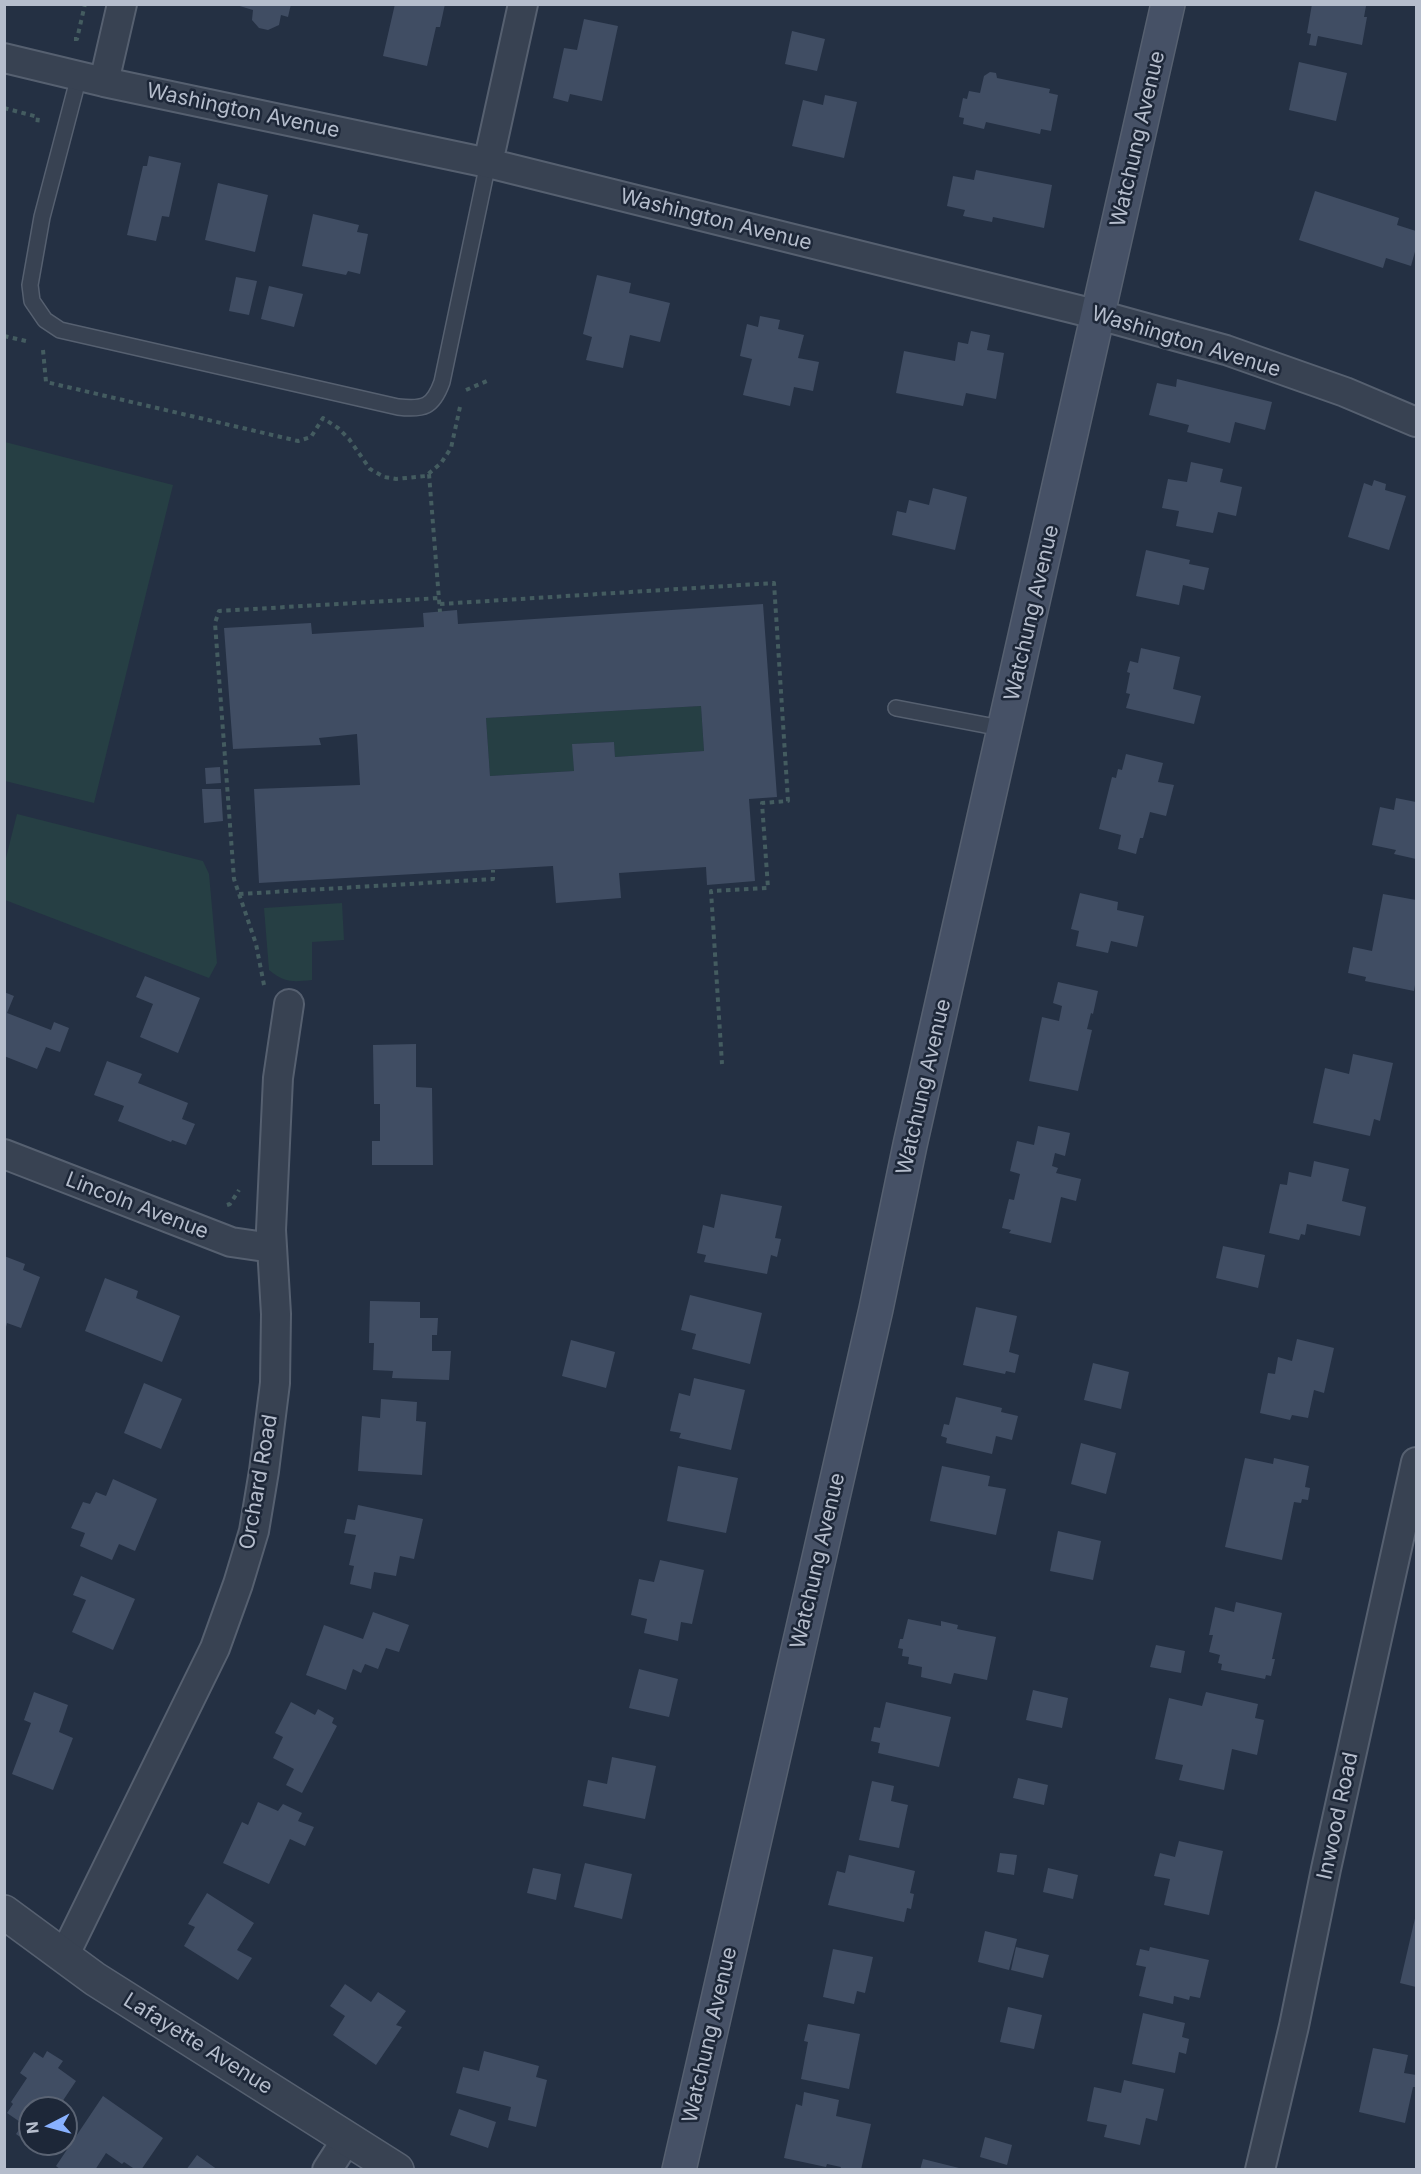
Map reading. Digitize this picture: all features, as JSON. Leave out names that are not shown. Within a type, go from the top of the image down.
[{"type":"main road","name":"Watchung Avenue","points":[[679,2169],[873,1321],[910,1145],[1006,729],[1168,4]]},
{"type":"street","points":[[91,79],[122,4]]},
{"type":"street","points":[[488,163],[523,4]]},
{"type":"street","name":"Washington Avenue","points":[[4,58],[91,79],[488,163],[1099,315],[1226,350],[1345,392],[1416,422]]},
{"type":"street","name":"Orchard Road","points":[[64,1956],[215,1648],[254,1531],[275,1383],[276,1314],[271,1230],[278,1078],[288,1010]]},
{"type":"street","name":"Lincoln Avenue","points":[[4,1154],[231,1242],[272,1248]]},
{"type":"street","name":"Inwood Road","points":[[1260,2169],[1294,2026],[1326,1869],[1416,1462]]},
{"type":"street","name":"Lafayette Avenue","points":[[4,1912],[95,1979],[397,2169]]},
{"type":"street","points":[[327,2169],[347,2139]]},
{"type":"lane","points":[[91,79],[42,217],[30,285],[32,301],[45,320],[60,330],[398,407],[414,409],[428,405],[437,396],[442,382],[488,163]]},
{"type":"lane","points":[[896,708],[1006,729]]},
{"type":"path","points":[[69,39],[77,39],[85,4]]},
{"type":"path","points":[[4,336],[39,344],[44,351],[46,382],[298,441],[311,437],[323,418],[349,439],[370,469],[384,477],[396,479],[426,476],[441,463],[451,448],[461,404]]},
{"type":"path","points":[[463,393],[468,388],[487,381]]},
{"type":"path","points":[[429,473],[440,612]]},
{"type":"path","points":[[440,604],[774,583],[788,801],[762,803],[768,888],[711,891],[722,1064]]},
{"type":"path","points":[[288,1010],[271,1001],[265,991],[256,944],[234,879],[215,623],[219,611],[439,598]]},
{"type":"path","points":[[239,894],[493,879],[493,870]]},
{"type":"path","points":[[219,1205],[230,1204],[240,1189]]},
{"type":"green space","points":[[5,442],[173,485],[94,803],[5,781]]},
{"type":"green space","points":[[701,706],[704,751],[615,757],[614,742],[573,744],[574,771],[490,776],[486,718]]},
{"type":"green space","points":[[17,814],[203,861],[209,874],[217,963],[209,978],[5,900],[5,862]]},
{"type":"green space","points":[[342,903],[344,940],[312,942],[312,980],[289,981],[269,970],[264,908]]},
{"type":"building","points":[[233,4],[291,4],[288,17],[281,15],[279,25],[268,30],[259,28],[252,20],[253,10]]},
{"type":"building","points":[[395,4],[445,4],[440,27],[436,27],[427,66],[383,56]]},
{"type":"building","points":[[1312,4],[1366,6],[1364,17],[1367,17],[1362,45],[1318,36],[1316,46],[1309,45],[1311,34],[1307,33]]},
{"type":"building","points":[[584,19],[618,26],[602,101],[570,94],[568,102],[553,98],[564,48],[577,50]]},
{"type":"building","points":[[792,31],[825,39],[817,71],[785,64]]},
{"type":"building","points":[[1299,62],[1347,73],[1336,121],[1289,110]]},
{"type":"building","points":[[990,72],[996,73],[997,78],[1050,89],[1049,93],[1058,95],[1051,131],[1041,129],[1040,134],[986,122],[984,129],[963,124],[964,118],[959,117],[963,98],[967,99],[969,91],[980,93],[984,76]]},
{"type":"building","points":[[825,95],[857,102],[844,158],[792,146],[803,100],[823,105]]},
{"type":"building","points":[[149,156],[181,163],[169,217],[162,216],[156,241],[127,235],[143,166],[147,166]]},
{"type":"building","points":[[976,170],[1052,185],[1044,228],[993,217],[992,222],[963,216],[965,210],[947,206],[953,176],[974,180]]},
{"type":"building","points":[[218,183],[268,195],[255,252],[205,240]]},
{"type":"building","points":[[1315,191],[1399,218],[1397,225],[1416,231],[1416,248],[1411,266],[1386,258],[1383,268],[1299,240]]},
{"type":"building","points":[[313,214],[359,225],[357,232],[368,234],[360,274],[348,271],[346,275],[302,266]]},
{"type":"building","points":[[597,275],[631,283],[629,293],[670,303],[660,342],[630,335],[623,368],[586,360],[592,337],[583,334]]},
{"type":"building","points":[[236,277],[257,281],[249,315],[229,311]]},
{"type":"building","points":[[269,286],[303,294],[294,327],[261,319]]},
{"type":"building","points":[[760,316],[780,320],[778,329],[804,335],[798,358],[819,362],[813,391],[794,387],[790,406],[743,395],[752,359],[740,356],[747,324],[758,327]]},
{"type":"building","points":[[971,331],[990,335],[987,350],[1004,353],[996,399],[966,393],[963,406],[896,393],[904,351],[955,361],[958,342],[968,344]]},
{"type":"building","points":[[1177,379],[1272,402],[1265,430],[1235,422],[1230,443],[1187,432],[1189,425],[1149,415],[1157,383],[1176,387]]},
{"type":"building","points":[[1191,462],[1223,469],[1220,482],[1242,487],[1236,516],[1218,512],[1213,533],[1176,526],[1179,511],[1162,508],[1168,479],[1187,482]]},
{"type":"building","points":[[1374,480],[1386,484],[1385,490],[1406,496],[1389,550],[1348,537],[1364,483],[1372,486]]},
{"type":"building","points":[[933,488],[967,497],[955,550],[892,535],[897,511],[906,513],[909,500],[929,505]]},
{"type":"building","points":[[1146,550],[1190,560],[1189,564],[1209,568],[1204,590],[1183,585],[1179,605],[1136,596]]},
{"type":"building","points":[[763,604],[777,797],[749,799],[755,881],[707,885],[706,867],[619,873],[621,898],[556,903],[553,866],[259,883],[254,789],[360,785],[357,734],[319,738],[321,745],[233,749],[224,628],[311,623],[312,634],[424,627],[423,613],[457,610],[458,624]],"holes":[[[701,706],[704,751],[615,757],[614,742],[572,744],[574,771],[490,776],[486,718]]]},
{"type":"building","points":[[1141,648],[1180,657],[1173,689],[1201,696],[1194,724],[1126,708],[1130,694],[1126,693],[1130,673],[1127,672],[1130,661],[1138,663]]},
{"type":"building","points":[[1126,754],[1163,763],[1158,782],[1174,785],[1166,816],[1150,812],[1136,854],[1118,849],[1121,835],[1099,829],[1112,777],[1116,778],[1118,769],[1122,770]]},
{"type":"building","points":[[220,767],[221,783],[206,784],[205,768]]},
{"type":"building","points":[[202,789],[221,789],[223,821],[204,823]]},
{"type":"building","points":[[1396,798],[1416,802],[1416,859],[1394,854],[1396,850],[1372,845],[1380,807],[1394,810]]},
{"type":"building","points":[[1080,893],[1118,902],[1117,910],[1144,916],[1137,947],[1111,941],[1108,953],[1076,946],[1079,931],[1071,929]]},
{"type":"building","points":[[1383,894],[1416,900],[1414,991],[1365,981],[1366,977],[1348,973],[1353,947],[1372,951]]},
{"type":"building","points":[[145,976],[200,998],[178,1053],[140,1037],[153,1004],[136,997]]},
{"type":"building","points":[[1058,982],[1098,991],[1087,1029],[1092,1030],[1078,1091],[1029,1081],[1042,1017],[1059,1021],[1062,1006],[1053,1003]]},
{"type":"building","points":[[4,992],[14,996],[7,1013],[51,1030],[54,1022],[69,1028],[60,1052],[46,1047],[37,1069],[4,1056]]},
{"type":"building","points":[[416,1044],[416,1087],[432,1088],[433,1165],[372,1165],[372,1141],[380,1141],[380,1104],[374,1104],[373,1045]]},
{"type":"building","points":[[1353,1054],[1393,1063],[1380,1121],[1374,1119],[1370,1136],[1313,1123],[1325,1068],[1349,1074]]},
{"type":"building","points":[[107,1061],[142,1074],[138,1083],[188,1103],[182,1119],[195,1124],[186,1145],[172,1140],[171,1142],[118,1121],[124,1106],[94,1095]]},
{"type":"building","points":[[1038,1126],[1070,1133],[1065,1156],[1055,1153],[1052,1166],[1058,1168],[1056,1173],[1081,1179],[1076,1201],[1061,1197],[1051,1243],[1009,1233],[1011,1230],[1002,1228],[1009,1199],[1014,1200],[1020,1174],[1010,1171],[1017,1141],[1034,1145]]},
{"type":"building","points":[[1314,1161],[1349,1169],[1342,1201],[1366,1207],[1360,1236],[1307,1224],[1305,1235],[1301,1234],[1299,1240],[1269,1233],[1280,1184],[1287,1185],[1289,1172],[1311,1177]]},
{"type":"building","points":[[721,1194],[782,1206],[775,1238],[781,1239],[777,1257],[771,1255],[767,1274],[704,1262],[706,1255],[697,1253],[703,1225],[714,1228]]},
{"type":"building","points":[[1223,1246],[1265,1255],[1258,1288],[1216,1278]]},
{"type":"building","points":[[4,1256],[25,1264],[23,1270],[40,1277],[21,1328],[7,1323],[5,1331]]},
{"type":"building","points":[[105,1278],[138,1291],[136,1298],[180,1316],[162,1362],[85,1331]]},
{"type":"building","points":[[690,1295],[762,1313],[750,1364],[692,1349],[696,1334],[681,1330]]},
{"type":"building","points":[[370,1301],[420,1302],[420,1318],[438,1318],[437,1335],[432,1335],[432,1351],[451,1351],[449,1380],[392,1378],[393,1371],[373,1370],[374,1343],[369,1343]]},
{"type":"building","points":[[976,1307],[1017,1316],[1009,1352],[1019,1355],[1015,1373],[1006,1371],[1005,1374],[963,1365]]},
{"type":"building","points":[[1297,1339],[1334,1348],[1324,1393],[1314,1390],[1308,1418],[1292,1415],[1290,1420],[1260,1413],[1268,1373],[1275,1374],[1278,1357],[1292,1361]]},
{"type":"building","points":[[571,1340],[615,1352],[606,1388],[562,1376]]},
{"type":"building","points":[[1093,1363],[1129,1372],[1121,1409],[1084,1400]]},
{"type":"building","points":[[694,1378],[745,1390],[731,1450],[679,1438],[681,1433],[670,1431],[679,1393],[690,1396]]},
{"type":"building","points":[[144,1383],[182,1399],[161,1449],[124,1433]]},
{"type":"building","points":[[956,1397],[1002,1408],[1001,1412],[1018,1416],[1012,1440],[996,1436],[992,1454],[946,1443],[947,1438],[941,1436],[944,1424],[949,1425]]},
{"type":"building","points":[[381,1399],[417,1402],[416,1421],[426,1422],[422,1475],[358,1471],[362,1416],[380,1418]]},
{"type":"building","points":[[1081,1443],[1116,1453],[1106,1494],[1071,1484]]},
{"type":"building","points":[[1245,1458],[1273,1464],[1274,1458],[1309,1466],[1305,1487],[1310,1488],[1308,1500],[1302,1499],[1301,1503],[1294,1502],[1282,1560],[1225,1547]]},
{"type":"building","points":[[678,1466],[738,1478],[726,1533],[667,1521]]},
{"type":"building","points":[[942,1466],[990,1476],[988,1486],[1006,1489],[996,1535],[930,1521]]},
{"type":"building","points":[[113,1479],[157,1499],[135,1551],[119,1544],[112,1560],[80,1546],[85,1533],[71,1528],[83,1502],[90,1504],[96,1492],[106,1496]]},
{"type":"building","points":[[358,1505],[423,1519],[414,1559],[400,1556],[396,1576],[374,1572],[371,1589],[350,1584],[354,1566],[349,1565],[356,1535],[344,1533],[347,1519],[355,1520]]},
{"type":"building","points":[[1058,1531],[1101,1541],[1093,1580],[1050,1571]]},
{"type":"building","points":[[660,1560],[704,1570],[692,1624],[681,1622],[678,1641],[644,1633],[647,1619],[631,1615],[639,1579],[654,1582]]},
{"type":"building","points":[[81,1576],[135,1599],[113,1650],[72,1632],[86,1600],[73,1595]]},
{"type":"building","points":[[1236,1602],[1282,1613],[1272,1659],[1275,1659],[1271,1676],[1266,1675],[1265,1679],[1221,1670],[1222,1664],[1218,1663],[1220,1655],[1209,1652],[1213,1635],[1209,1635],[1215,1607],[1234,1612]]},
{"type":"building","points":[[373,1612],[409,1625],[399,1652],[386,1648],[378,1669],[365,1664],[361,1673],[353,1669],[346,1690],[306,1675],[324,1625],[363,1639]]},
{"type":"building","points":[[908,1619],[941,1626],[941,1621],[958,1625],[957,1629],[996,1637],[987,1680],[954,1673],[951,1684],[921,1677],[922,1667],[908,1664],[909,1657],[902,1656],[903,1649],[898,1648]]},
{"type":"building","points":[[1156,1645],[1185,1651],[1181,1673],[1150,1667]]},
{"type":"building","points":[[639,1669],[678,1679],[669,1717],[629,1708]]},
{"type":"building","points":[[1033,1690],[1068,1698],[1062,1728],[1026,1720]]},
{"type":"building","points":[[34,1692],[68,1705],[59,1732],[73,1738],[53,1790],[12,1774],[31,1723],[24,1720]]},
{"type":"building","points":[[1206,1692],[1258,1704],[1255,1718],[1264,1720],[1257,1755],[1232,1749],[1224,1790],[1179,1780],[1183,1765],[1155,1759],[1169,1698],[1202,1706]]},
{"type":"building","points":[[291,1702],[315,1715],[318,1709],[334,1718],[332,1723],[337,1726],[302,1793],[286,1785],[294,1769],[273,1758],[283,1737],[275,1733]]},
{"type":"building","points":[[886,1702],[951,1717],[939,1767],[878,1753],[880,1743],[871,1741],[874,1727],[880,1728]]},
{"type":"building","points":[[612,1757],[656,1766],[645,1819],[583,1806],[588,1780],[607,1784]]},
{"type":"building","points":[[1018,1778],[1048,1785],[1044,1805],[1013,1798]]},
{"type":"building","points":[[872,1781],[894,1786],[891,1801],[908,1805],[899,1848],[859,1840]]},
{"type":"building","points":[[258,1802],[278,1811],[283,1804],[302,1813],[298,1821],[314,1827],[305,1846],[290,1839],[269,1884],[223,1863],[242,1822],[248,1825]]},
{"type":"building","points":[[1179,1841],[1223,1851],[1209,1915],[1164,1905],[1170,1879],[1154,1876],[1160,1853],[1175,1857]]},
{"type":"building","points":[[1000,1853],[1017,1855],[1014,1875],[997,1872]]},
{"type":"building","points":[[849,1855],[915,1871],[910,1893],[914,1894],[911,1909],[907,1908],[904,1922],[828,1905],[837,1871],[845,1873]]},
{"type":"building","points":[[585,1863],[632,1874],[622,1919],[574,1907]]},
{"type":"building","points":[[533,1868],[561,1874],[556,1900],[527,1893]]},
{"type":"building","points":[[1048,1868],[1078,1875],[1073,1899],[1043,1892]]},
{"type":"building","points":[[207,1893],[254,1923],[237,1950],[252,1958],[238,1980],[184,1946],[195,1927],[188,1924]]},
{"type":"building","points":[[1416,1914],[1416,1987],[1400,1983]]},
{"type":"building","points":[[985,1931],[1017,1939],[1009,1970],[978,1962]]},
{"type":"building","points":[[1016,1947],[1049,1955],[1043,1978],[1011,1970]]},
{"type":"building","points":[[1150,1947],[1209,1960],[1200,1998],[1190,1996],[1189,2000],[1174,1996],[1173,2004],[1139,1996],[1146,1967],[1136,1965],[1140,1949],[1149,1951]]},
{"type":"building","points":[[833,1949],[873,1957],[865,1993],[857,1991],[854,2004],[823,1997]]},
{"type":"building","points":[[345,1984],[371,2002],[378,1992],[406,2011],[396,2025],[402,2027],[376,2065],[333,2035],[345,2016],[330,2006]]},
{"type":"building","points":[[1008,2007],[1042,2015],[1034,2049],[1000,2042]]},
{"type":"building","points":[[1143,2013],[1185,2023],[1182,2037],[1189,2039],[1186,2054],[1179,2052],[1175,2073],[1132,2064]]},
{"type":"building","points":[[808,2024],[860,2034],[849,2089],[801,2079],[808,2042],[804,2041]]},
{"type":"building","points":[[1373,2048],[1408,2055],[1404,2073],[1416,2075],[1416,2087],[1413,2087],[1405,2123],[1359,2112]]},
{"type":"building","points":[[47,2051],[63,2061],[58,2068],[76,2081],[66,2096],[18,2096],[18,2121],[7,2113],[13,2104],[11,2102],[27,2078],[20,2073],[34,2052],[43,2058]]},
{"type":"building","points":[[484,2051],[539,2066],[536,2077],[547,2080],[536,2127],[508,2120],[511,2107],[456,2093],[463,2067],[479,2071]]},
{"type":"building","points":[[1124,2080],[1164,2089],[1157,2121],[1146,2118],[1140,2145],[1104,2137],[1107,2125],[1087,2121],[1094,2087],[1121,2093]]},
{"type":"building","points":[[804,2092],[839,2100],[836,2116],[871,2124],[861,2170],[840,2170],[841,2167],[827,2164],[826,2167],[784,2158],[796,2104],[802,2106]]},
{"type":"building","points":[[103,2096],[163,2138],[141,2170],[136,2170],[124,2162],[122,2164],[106,2153],[95,2170],[61,2170],[56,2166],[63,2156],[78,2156],[78,2133]]},
{"type":"building","points":[[459,2109],[496,2122],[488,2148],[450,2135]]},
{"type":"building","points":[[985,2137],[1012,2145],[1007,2165],[980,2157]]},
{"type":"building","points":[[197,2155],[218,2170],[186,2170]]},
{"type":"building","points":[[923,2159],[959,2168],[959,2170],[920,2170]]}]
